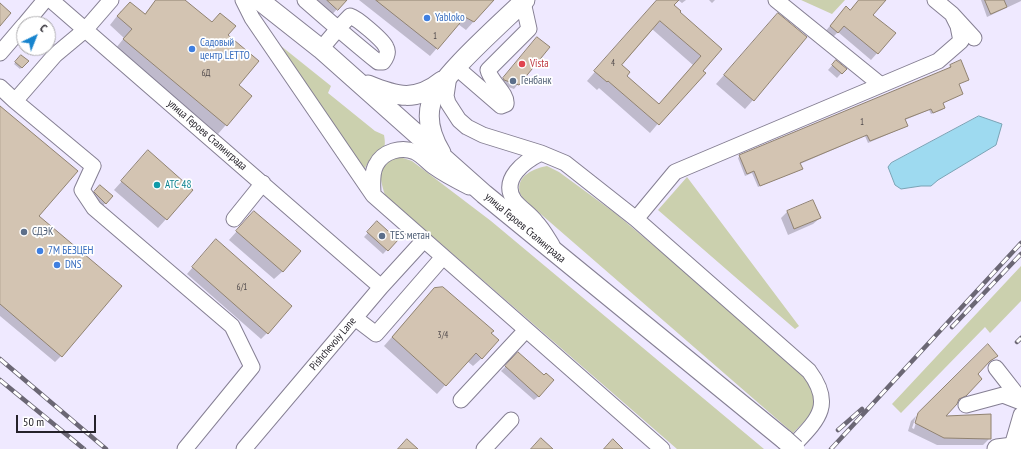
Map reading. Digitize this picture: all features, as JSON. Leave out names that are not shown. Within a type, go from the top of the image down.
[{"type":"main road","name":"улица Героев Сталинграда","points":[[259,0],[320,49],[484,194],[790,446]]},
{"type":"main road","points":[[444,158],[433,139],[430,113],[433,96],[472,52],[524,1]]},
{"type":"main road","points":[[353,78],[389,94],[403,96],[420,95],[435,87],[453,72]]},
{"type":"street","points":[[31,16],[45,0]]},
{"type":"street","name":"улица Героев Сталинграда","points":[[51,0],[263,183],[381,288]]},
{"type":"street","points":[[15,100],[55,55],[85,30],[111,0]]},
{"type":"street","points":[[244,0],[252,18],[373,195],[662,449]]},
{"type":"street","points":[[305,0],[338,29],[320,49]]},
{"type":"street","points":[[776,0],[881,85]]},
{"type":"street","points":[[935,0],[952,14],[974,38]]},
{"type":"street","points":[[524,1],[529,28],[488,70],[489,76],[506,98],[506,104],[501,106],[453,72],[446,96],[448,103],[459,120],[467,127],[483,135],[541,153],[565,163],[636,219],[801,362],[816,379],[821,391],[821,413],[813,424],[790,446]]},
{"type":"street","points":[[636,219],[675,172],[938,61],[961,41],[958,26],[952,14]]},
{"type":"street","points":[[0,53],[16,34]]},
{"type":"street","points":[[472,52],[494,63]]},
{"type":"street","points":[[0,87],[93,166],[82,190],[94,208],[232,326],[252,367],[185,449]]},
{"type":"street","points":[[373,195],[373,175],[376,165],[384,155],[394,150],[406,149],[417,152],[444,174],[484,194]]},
{"type":"street","points":[[541,153],[524,163],[516,172],[512,180],[512,195],[515,201],[537,223],[562,259]]},
{"type":"street","points":[[234,219],[263,183]]},
{"type":"street","name":"Pishchevoiy Lane","points":[[244,449],[355,318],[424,240]]},
{"type":"street","points":[[355,318],[376,334],[444,257]]},
{"type":"street","points":[[461,400],[526,330]]},
{"type":"street","points":[[996,368],[1021,401]]},
{"type":"street","points":[[966,405],[1003,395],[1021,401]]},
{"type":"street","points":[[1010,447],[1021,415]]},
{"type":"street","points":[[484,449],[510,420]]},
{"type":"green space","points":[[801,0],[845,0],[832,14]]},
{"type":"green space","points":[[276,42],[331,86],[328,93],[375,131],[384,135],[385,144],[383,149],[368,162],[363,171]]},
{"type":"green space","points":[[400,157],[412,161],[491,221],[764,449],[677,449],[385,195],[381,182],[381,171],[387,162]]},
{"type":"green space","points":[[547,166],[559,172],[615,213],[809,377],[814,396],[813,408],[807,419],[793,433],[524,199],[520,193],[520,182],[532,171]]},
{"type":"green space","points":[[687,177],[799,326],[795,329],[658,210]]},
{"type":"green space","points":[[1021,266],[1021,301],[990,333],[985,327],[901,413],[892,404]]},
{"type":"water","points":[[979,116],[1002,124],[996,145],[938,180],[931,186],[901,189],[895,185],[888,167],[891,163]]},
{"type":"building","points":[[156,0],[185,0],[212,22],[220,13],[236,26],[228,35],[259,61],[239,85],[252,96],[227,126],[123,39],[132,29],[117,16],[130,2],[145,14]]},
{"type":"building","points":[[327,0],[347,0],[338,10]]},
{"type":"building","points":[[376,0],[494,0],[474,22],[465,17],[438,49]]},
{"type":"building","points":[[657,0],[679,0],[674,5],[681,11],[680,12],[722,49],[703,71],[706,73],[659,125],[608,81],[607,82],[594,71]],"holes":[[[660,21],[701,56],[659,104],[627,76],[630,72],[622,65]]]},
{"type":"building","points":[[859,0],[886,0],[873,15],[896,33],[878,54],[844,26],[838,33],[830,26],[846,6],[850,10]]},
{"type":"building","points":[[985,0],[1004,0],[1007,7],[991,14]]},
{"type":"building","points":[[0,3],[11,13],[0,26]]},
{"type":"building","points":[[778,13],[807,37],[754,101],[724,75]]},
{"type":"building","points":[[537,37],[550,47],[519,85],[504,80],[503,78]]},
{"type":"building","points":[[20,56],[29,61],[22,68],[15,62]]},
{"type":"building","points":[[836,60],[847,69],[842,74],[832,65]]},
{"type":"building","points":[[961,60],[969,80],[959,84],[963,94],[943,103],[945,108],[933,113],[931,109],[905,119],[908,126],[870,141],[867,135],[800,163],[803,169],[760,186],[754,171],[747,174],[739,155],[951,67],[950,65]]},
{"type":"building","name":"7М БЕЗЦЕН","points":[[0,106],[78,171],[39,216],[122,286],[62,357],[0,304]]},
{"type":"building","name":"АТС 48","points":[[148,150],[193,190],[167,220],[121,181]]},
{"type":"building","points":[[100,185],[113,196],[106,204],[94,192]]},
{"type":"building","points":[[813,200],[821,218],[794,229],[787,211]]},
{"type":"building","points":[[254,211],[301,251],[283,272],[236,231]]},
{"type":"building","name":"TES метан","points":[[377,221],[398,240],[388,251],[367,232]]},
{"type":"building","points":[[216,239],[292,306],[268,334],[192,267]]},
{"type":"building","points":[[443,287],[494,331],[491,333],[499,340],[482,359],[476,353],[446,386],[392,337],[434,288]]},
{"type":"building","points":[[988,344],[998,356],[990,361],[978,374],[982,379],[966,396],[959,399],[957,404],[946,416],[991,414],[991,439],[944,438],[915,423],[918,413]]},
{"type":"building","points":[[518,352],[544,375],[546,373],[554,380],[539,397],[505,366]]},
{"type":"building","points":[[541,438],[553,449],[531,449]]},
{"type":"building","points":[[407,439],[418,449],[398,449]]},
{"type":"building","points":[[613,439],[623,449],[604,449]]},
{"type":"railway","points":[[831,449],[1021,243]]},
{"type":"railway","points":[[952,327],[1021,254]]},
{"type":"railway","points":[[1017,342],[1021,338]]},
{"type":"railway","points":[[0,359],[106,449]]},
{"type":"railway","points":[[0,380],[84,449]]},
{"type":"railway","points":[[838,430],[862,409]]},
{"type":"place","name":"Yabloko","points":[[427,18]]},
{"type":"place","name":"Садовый центр LETTO","points":[[192,49]]},
{"type":"place","name":"Vista","points":[[522,64]]},
{"type":"place","name":"Генбанк","points":[[513,81]]},
{"type":"place","name":"АТС 48","points":[[157,185]]},
{"type":"place","name":"СДЭК","points":[[24,232]]},
{"type":"place","name":"TES метан","points":[[382,236]]},
{"type":"place","name":"7М БЕЗЦЕН","points":[[40,251]]},
{"type":"place","name":"DNS","points":[[57,265]]}]
